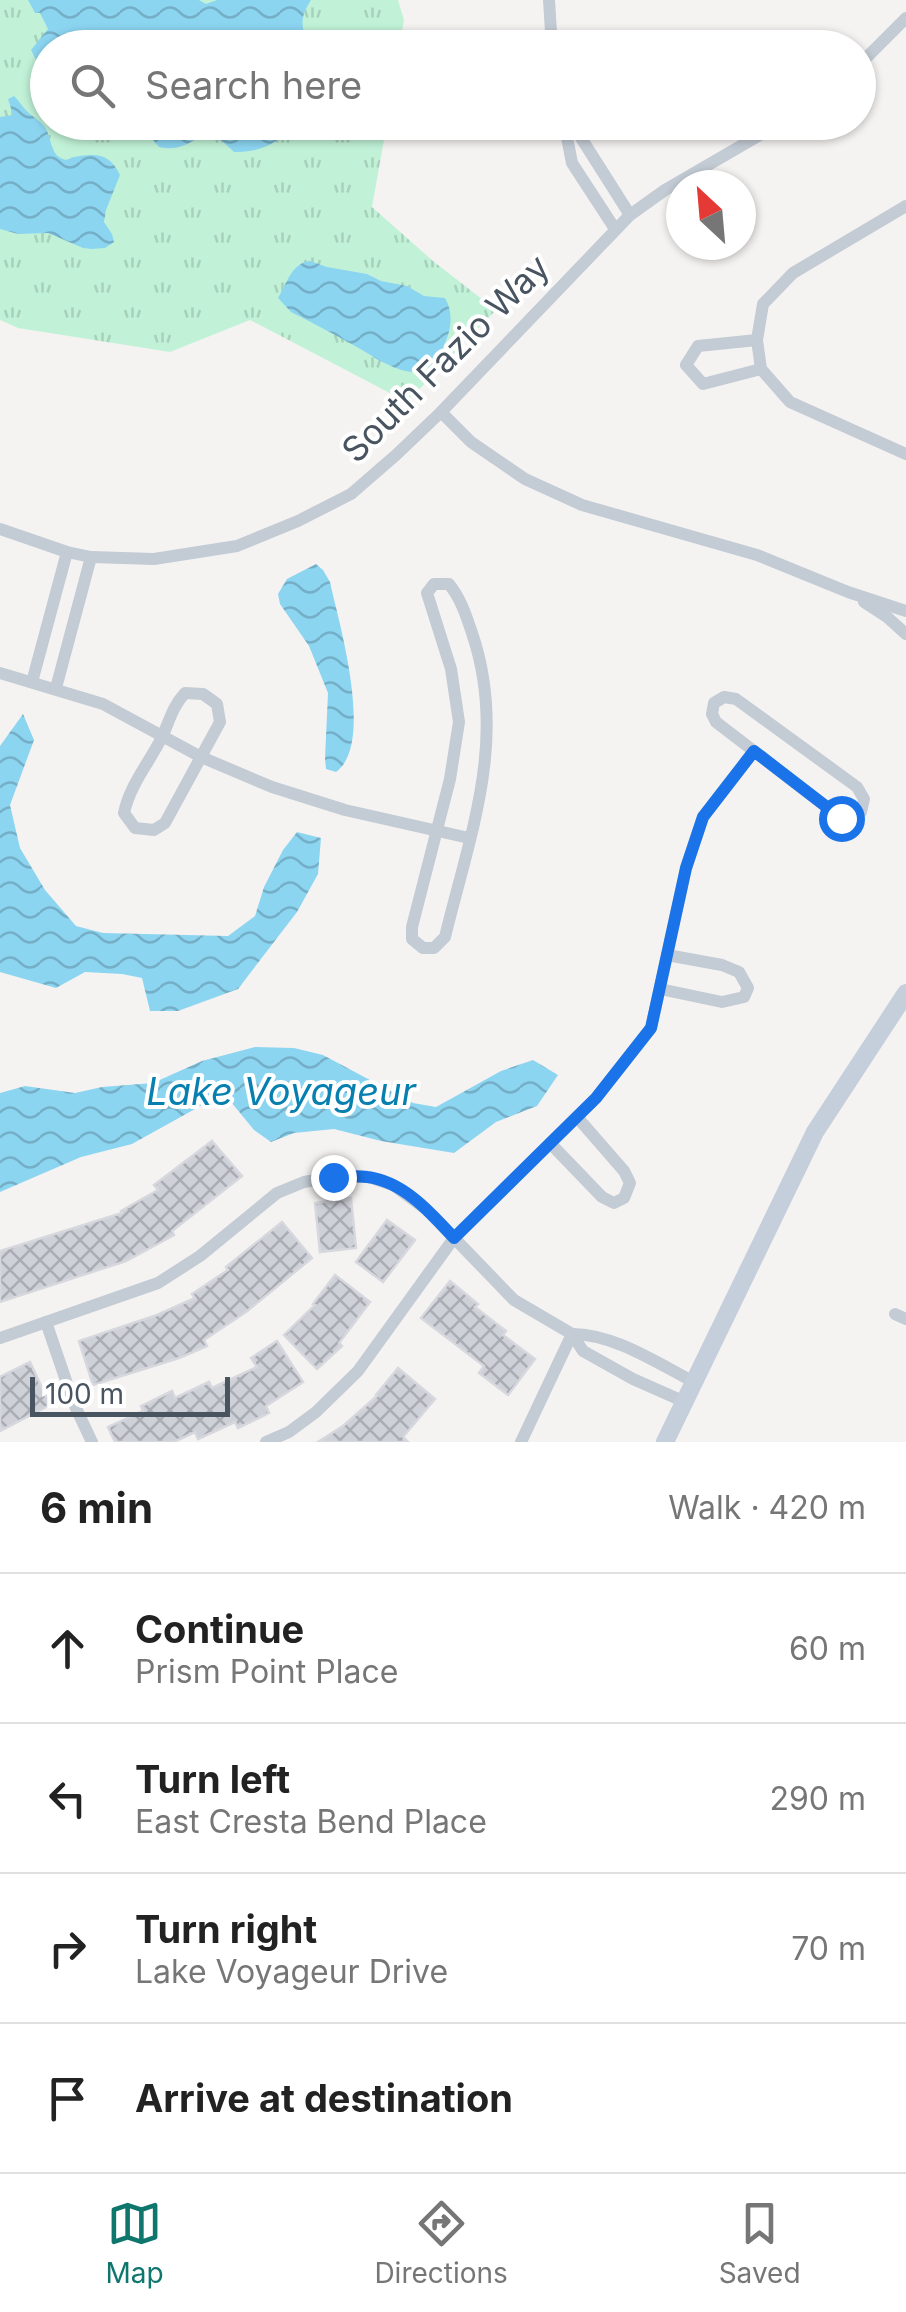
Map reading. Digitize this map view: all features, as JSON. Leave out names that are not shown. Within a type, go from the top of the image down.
[{"type":"main road","points":[[665,1442],[815,1132],[906,992]]},
{"type":"street","points":[[549,0],[551,30]]},
{"type":"street","points":[[876,48],[906,18]]},
{"type":"street","points":[[569,140],[572,163],[615,229]]},
{"type":"street","points":[[579,140],[630,215]]},
{"type":"street","name":"South Fazio Way","points":[[0,529],[67,552],[154,559],[237,546],[351,494],[441,412],[630,215],[751,140]]},
{"type":"street","points":[[906,206],[793,273],[764,304],[756,340],[761,369],[790,402],[906,454]]},
{"type":"street","points":[[756,340],[698,346],[686,364],[703,384],[761,369]]},
{"type":"street","points":[[441,412],[471,442],[525,479],[582,504],[757,555],[906,611]]},
{"type":"street","points":[[32,682],[67,552]]},
{"type":"street","points":[[56,688],[91,556]]},
{"type":"street","points":[[434,584],[450,584],[460,598],[482,664],[488,722],[484,780],[469,838],[445,937],[434,948],[422,948],[412,939],[412,927],[450,779],[459,722],[451,668],[427,593],[434,584]]},
{"type":"street","points":[[848,592],[906,634]]},
{"type":"street","points":[[0,673],[102,704],[201,757],[272,787],[345,810],[469,838]]},
{"type":"street","points":[[185,693],[204,694],[217,704],[220,722],[201,757],[165,823],[154,830],[136,828],[124,814],[127,798],[162,736],[173,706],[185,693]]},
{"type":"street","points":[[724,697],[736,699],[858,787],[864,799],[861,812],[853,819],[841,818],[754,751],[716,722],[712,714],[714,703],[724,697]]},
{"type":"street","points":[[266,1442],[290,1432],[316,1412],[358,1371],[454,1238],[596,1098],[651,1028],[686,868],[703,817],[754,751]]},
{"type":"street","points":[[660,989],[722,1002],[744,997],[748,988],[739,972],[722,965],[667,955]]},
{"type":"street","points":[[550,1143],[602,1197],[614,1202],[624,1198],[630,1184],[624,1171],[577,1116]]},
{"type":"street","points":[[0,1338],[158,1283],[200,1256],[278,1193],[304,1182],[369,1177],[394,1185],[427,1210],[514,1300],[572,1334],[583,1352],[685,1402]]},
{"type":"street","points":[[46,1322],[74,1404],[92,1442]]},
{"type":"street","points":[[572,1334],[592,1334],[694,1382]]},
{"type":"street","points":[[521,1442],[572,1334]]},
{"type":"green space","points":[[0,0],[398,0],[404,20],[402,30],[30,30],[30,140],[384,140],[372,207],[496,310],[407,402],[250,320],[170,352],[18,328],[0,320]]},
{"type":"water","points":[[28,0],[199,0],[206,4],[217,0],[311,0],[304,12],[303,30],[47,30],[40,13],[35,13]]},
{"type":"water","points":[[14,96],[30,114],[30,140],[50,140],[54,152],[65,160],[89,155],[112,162],[120,175],[104,222],[114,242],[105,248],[91,249],[48,233],[18,234],[0,229],[0,117],[13,115],[8,99]]},
{"type":"water","points":[[153,140],[195,140],[172,148],[159,147]]},
{"type":"water","points":[[277,140],[253,150],[234,152],[222,141]]},
{"type":"water","points":[[310,261],[407,286],[424,296],[445,298],[450,326],[437,359],[418,372],[397,368],[291,312],[278,298],[294,270]]},
{"type":"water","points":[[316,564],[330,582],[354,710],[347,757],[336,772],[326,769],[328,693],[309,646],[280,604],[278,594],[287,579]]},
{"type":"water","points":[[23,714],[34,740],[10,805],[20,848],[45,890],[76,926],[103,933],[228,936],[255,916],[264,887],[297,832],[321,838],[318,874],[297,912],[238,989],[178,1011],[150,1011],[142,978],[85,972],[56,988],[0,972],[0,746]]},
{"type":"water","name":"Lake Voyageur","points":[[255,1047],[294,1048],[323,1055],[413,1103],[436,1107],[501,1071],[533,1060],[558,1075],[537,1106],[496,1122],[454,1153],[334,1129],[294,1133],[271,1142],[254,1130],[231,1102],[204,1104],[132,1144],[81,1157],[0,1192],[0,1093],[25,1086],[75,1093],[153,1083],[202,1061]]},
{"type":"building","points":[[212,1141],[242,1176],[172,1231],[174,1235],[126,1261],[0,1302],[0,1251],[122,1213],[158,1190],[154,1185]]},
{"type":"building","points":[[351,1198],[356,1248],[320,1252],[315,1203]]},
{"type":"building","points":[[387,1220],[415,1240],[383,1282],[356,1262]]},
{"type":"building","points":[[282,1222],[312,1258],[246,1312],[204,1340],[207,1346],[93,1385],[79,1341],[195,1298],[192,1294],[228,1270],[226,1267]]},
{"type":"building","points":[[335,1275],[370,1302],[339,1343],[342,1346],[317,1369],[284,1335],[315,1305]]},
{"type":"building","points":[[450,1281],[506,1331],[503,1335],[535,1359],[508,1395],[479,1373],[484,1366],[421,1318]]},
{"type":"building","points":[[277,1341],[303,1382],[266,1406],[269,1413],[238,1428],[235,1422],[198,1439],[195,1432],[174,1442],[115,1442],[108,1427],[143,1411],[141,1406],[172,1391],[175,1398],[209,1382],[212,1388],[257,1367],[251,1358]]},
{"type":"building","points":[[30,1362],[50,1405],[0,1431],[0,1377]]},
{"type":"building","points":[[398,1368],[435,1399],[403,1437],[408,1442],[318,1442],[377,1396]]},
{"type":"route","points":[[333,1177],[369,1177],[394,1185],[427,1210],[454,1238],[596,1098],[651,1028],[686,868],[703,817],[754,751],[841,818]]}]
